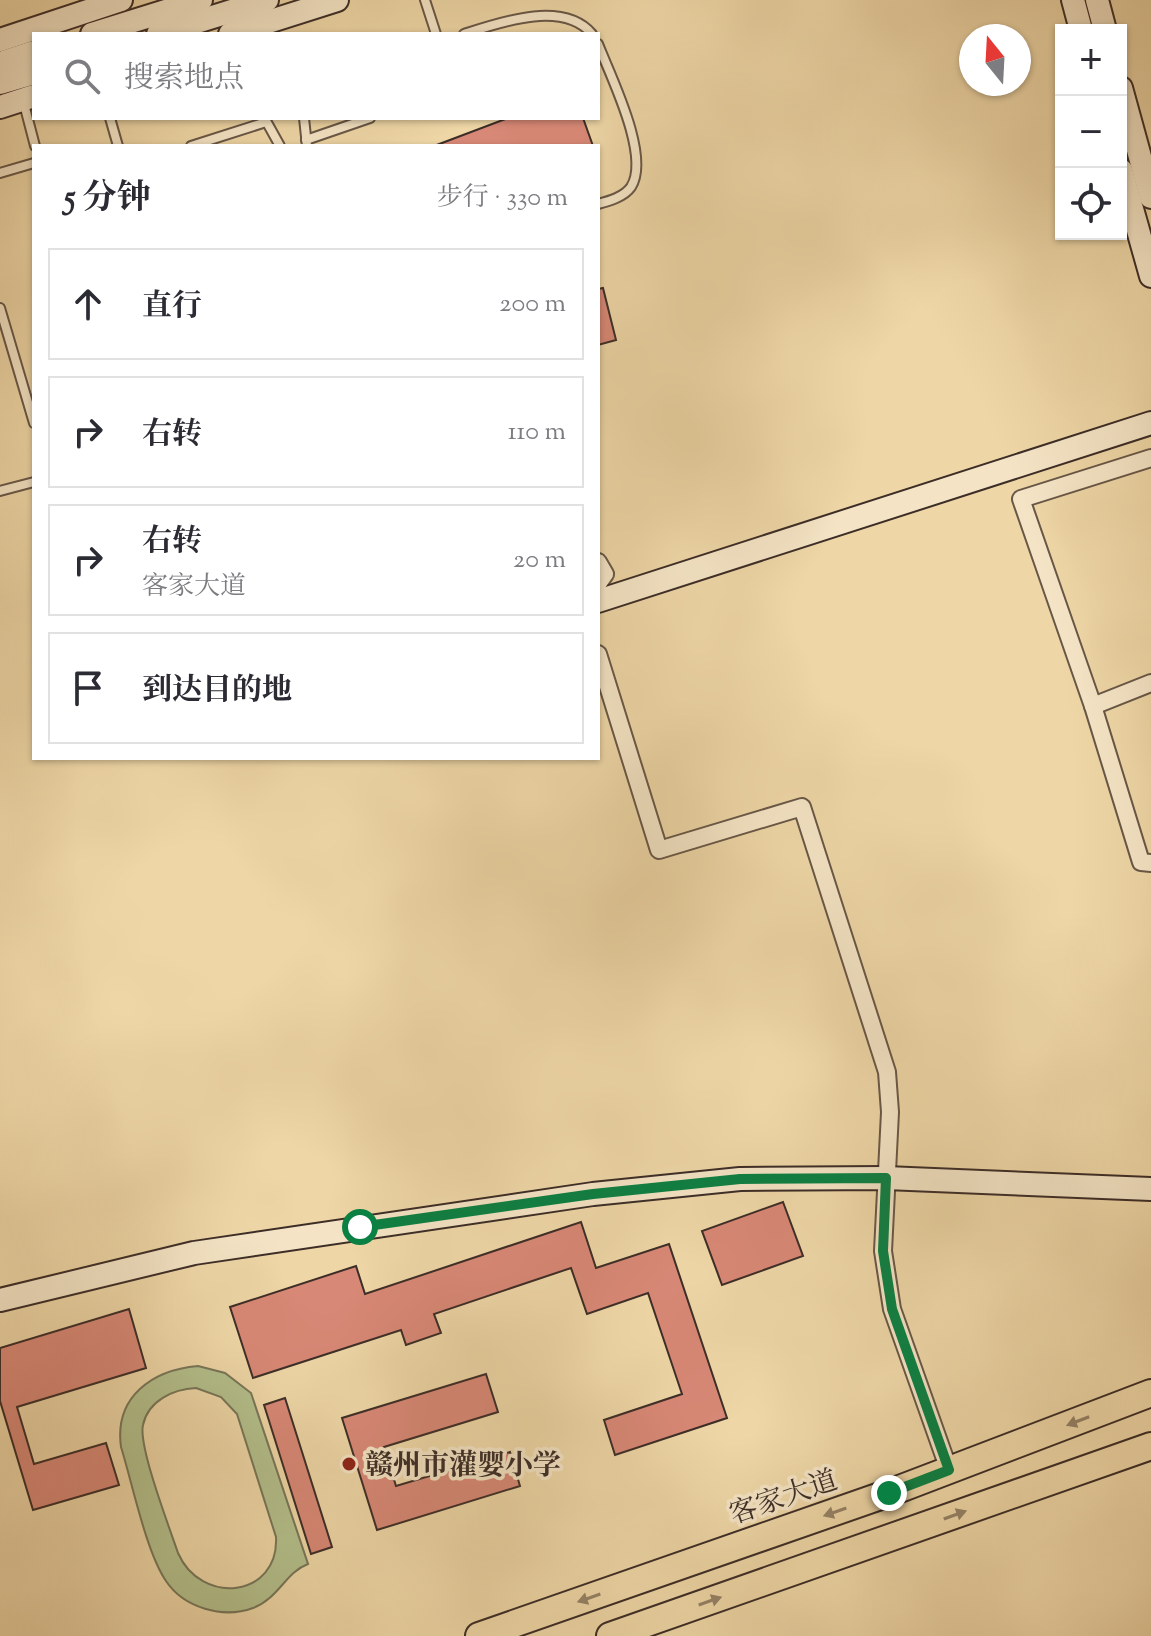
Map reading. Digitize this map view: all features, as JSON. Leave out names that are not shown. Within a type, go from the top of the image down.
[{"type":"main road","name":"客家大道","points":[[479,1636],[949,1470],[1151,1393]]},
{"type":"main road","points":[[610,1636],[1151,1446]]},
{"type":"street","points":[[0,40],[121,0]]},
{"type":"street","points":[[98,32],[201,0]]},
{"type":"street","points":[[164,32],[267,0]]},
{"type":"street","points":[[239,32],[337,0]]},
{"type":"street","points":[[1073,0],[1079,24]]},
{"type":"street","points":[[1097,0],[1103,24]]},
{"type":"street","points":[[0,63],[32,53]]},
{"type":"street","points":[[0,83],[32,74]]},
{"type":"street","points":[[1123,96],[1151,197]]},
{"type":"street","points":[[0,107],[28,98]]},
{"type":"street","points":[[1127,191],[1151,276]]},
{"type":"street","points":[[600,600],[1151,423]]},
{"type":"street","points":[[1151,458],[1021,499],[1093,706],[1141,862],[1151,863]]},
{"type":"street","points":[[600,660],[659,850],[802,807],[887,1072],[890,1112],[883,1251],[892,1309],[949,1470]]},
{"type":"street","points":[[1093,706],[1151,683]]},
{"type":"street","points":[[0,1300],[194,1253],[593,1194],[740,1179],[886,1178],[1151,1189]]},
{"type":"lane","points":[[425,0],[435,32]]},
{"type":"lane","points":[[470,32],[519,17],[543,14],[567,15],[584,23],[591,32]]},
{"type":"lane","points":[[600,49],[632,132],[635,166],[631,187],[615,199],[600,203]]},
{"type":"lane","points":[[28,98],[35,144]]},
{"type":"lane","points":[[111,120],[117,144]]},
{"type":"lane","points":[[197,144],[265,120],[279,144]]},
{"type":"lane","points":[[304,120],[307,143],[365,120]]},
{"type":"lane","points":[[0,173],[32,164]]},
{"type":"lane","points":[[0,308],[32,416]]},
{"type":"lane","points":[[0,491],[32,483]]},
{"type":"green space","points":[[198,1366],[225,1373],[251,1393],[308,1564],[262,1604],[253,1608],[217,1611],[205,1609],[183,1598],[166,1581],[159,1568],[140,1516],[121,1447],[120,1429],[124,1414],[130,1400],[140,1389],[166,1373]],"holes":[[[196,1388],[221,1397],[237,1414],[276,1537],[274,1557],[265,1573],[252,1583],[237,1588],[220,1587],[203,1581],[189,1570],[178,1553],[150,1468],[143,1436],[143,1425],[150,1409],[170,1394]]]},
{"type":"building","points":[[503,120],[584,120],[592,144],[439,144]]},
{"type":"building","points":[[603,288],[616,340],[600,344],[600,289]]},
{"type":"building","points":[[783,1202],[803,1256],[722,1285],[702,1231]]},
{"type":"building","points":[[581,1222],[596,1268],[669,1244],[727,1418],[615,1455],[604,1420],[682,1394],[648,1293],[587,1314],[571,1268],[434,1314],[441,1333],[406,1345],[401,1330],[253,1378],[230,1307],[356,1266],[365,1294]]},
{"type":"building","points":[[129,1309],[146,1368],[17,1407],[34,1464],[106,1443],[119,1485],[33,1510],[0,1401],[0,1348]]},
{"type":"building","points":[[486,1374],[498,1412],[384,1447],[396,1486],[510,1452],[520,1486],[377,1530],[342,1418]]},
{"type":"building","points":[[285,1398],[332,1547],[311,1554],[264,1405]]},
{"type":"place","name":"赣州市灌婴小学","points":[[349,1464]]},
{"type":"route","points":[[360,1227],[593,1194],[740,1179],[886,1178],[883,1251],[892,1309],[949,1470],[889,1493]]}]
